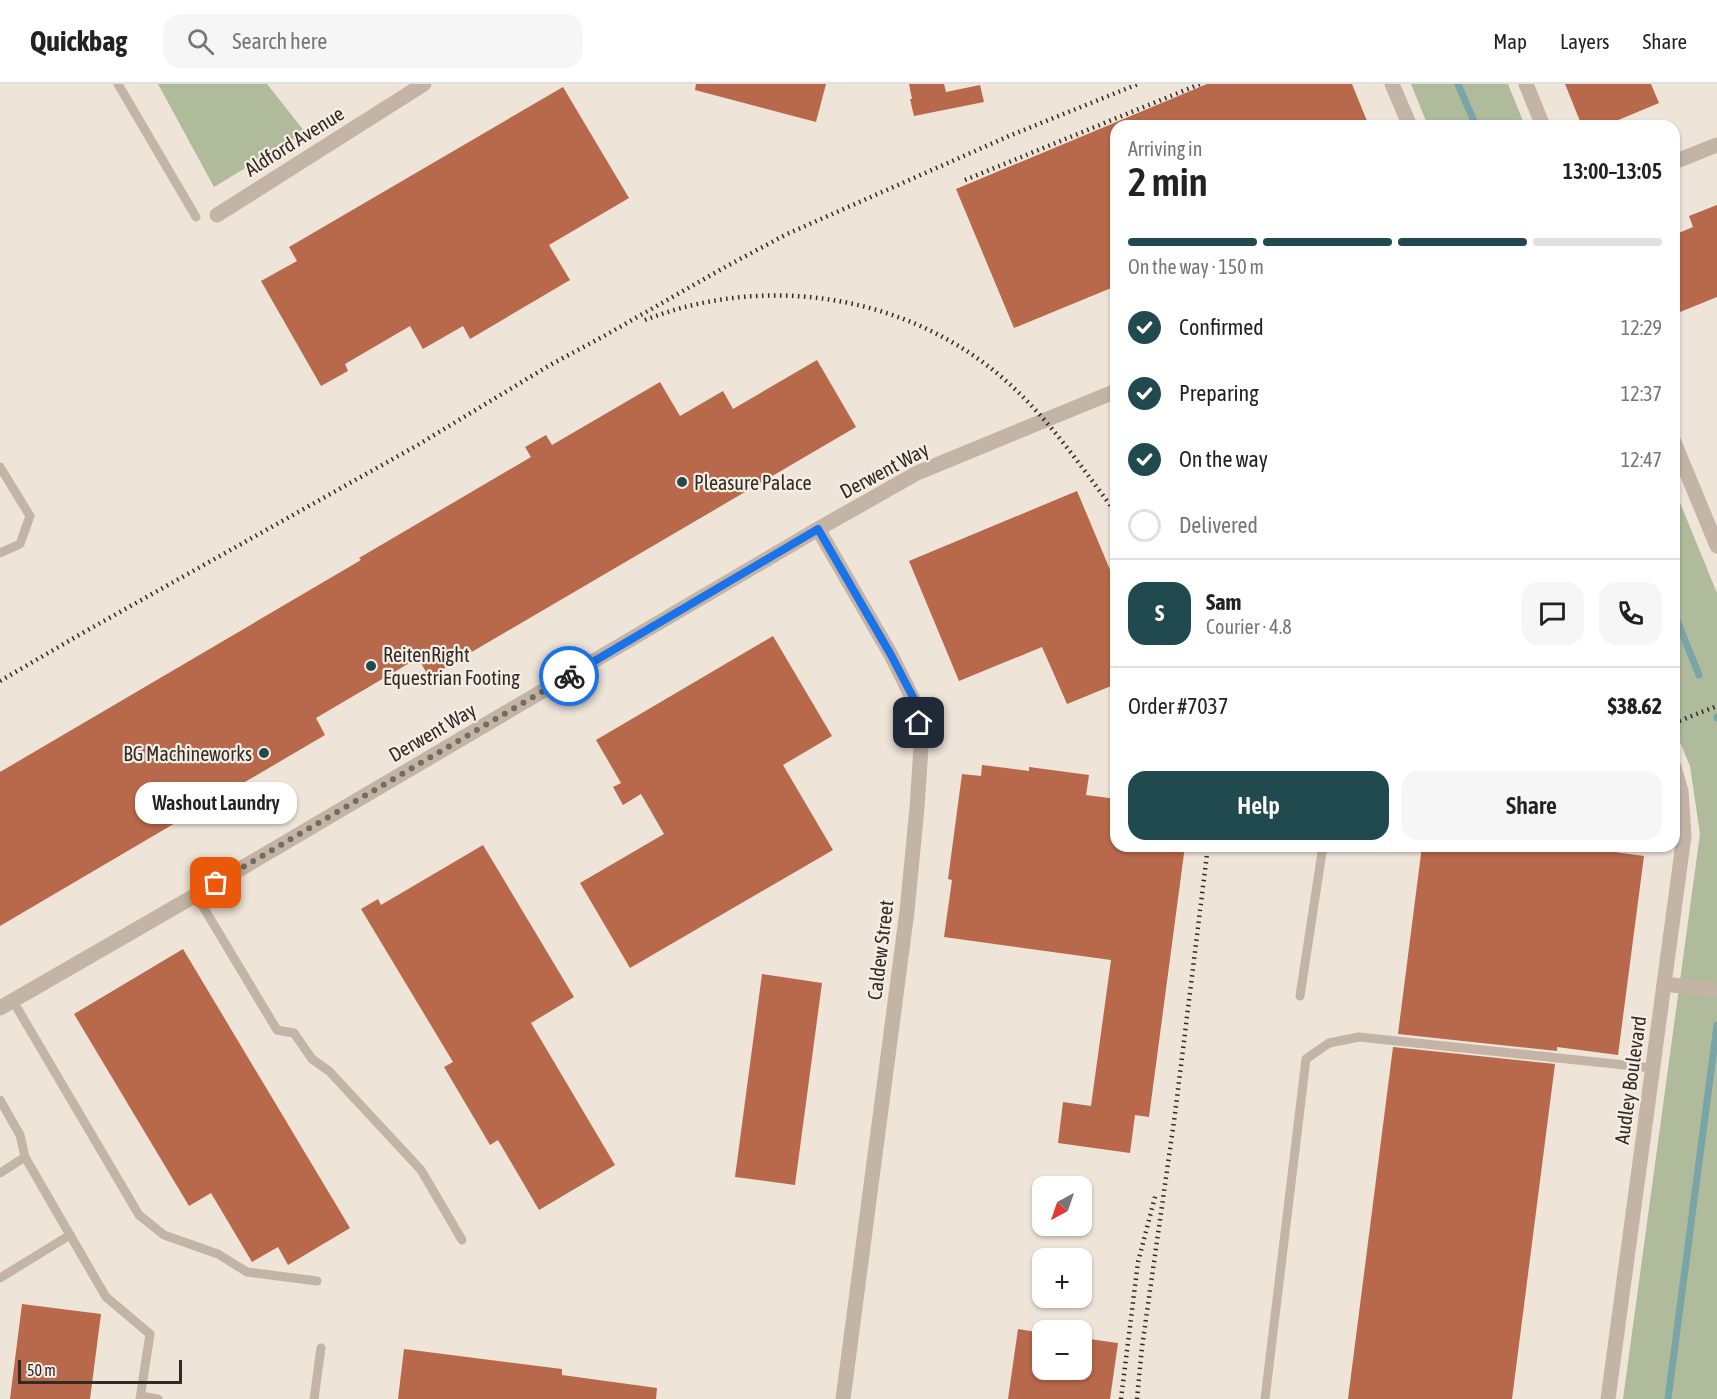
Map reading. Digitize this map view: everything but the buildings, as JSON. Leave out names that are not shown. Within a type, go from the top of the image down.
[{"type":"street","name":"Aldford Avenue","points":[[217,215],[424,84]]},
{"type":"street","points":[[1392,84],[1407,120]]},
{"type":"street","points":[[1526,84],[1541,120]]},
{"type":"street","points":[[1680,159],[1717,144]]},
{"type":"street","name":"Derwent Way","points":[[7,1005],[818,529],[918,473],[1110,394]]},
{"type":"street","points":[[1680,457],[1717,546]]},
{"type":"street","name":"Caldew Street","points":[[818,529],[914,699],[921,747],[907,911],[843,1399]]},
{"type":"street","name":"Audley Boulevard","points":[[1608,1399],[1684,836],[1680,788]]},
{"type":"street","points":[[1664,984],[1717,990]]},
{"type":"lane","points":[[118,84],[196,217]]},
{"type":"lane","points":[[0,467],[30,516],[20,544],[0,553]]},
{"type":"lane","points":[[1300,996],[1322,852]]},
{"type":"lane","points":[[196,895],[277,1030],[294,1033],[312,1059],[329,1071],[421,1170],[462,1240]]},
{"type":"lane","points":[[7,1005],[139,1215],[164,1235],[218,1254],[247,1272],[317,1281]]},
{"type":"lane","points":[[1265,1399],[1306,1059],[1329,1043],[1359,1037],[1653,1068]]},
{"type":"lane","points":[[0,1100],[20,1135],[25,1157],[106,1297],[150,1335],[140,1398],[158,1399]]},
{"type":"lane","points":[[0,1173],[25,1157]]},
{"type":"lane","points":[[0,1278],[70,1235]]},
{"type":"lane","points":[[314,1399],[321,1348]]},
{"type":"green space","points":[[158,84],[267,84],[305,132],[214,187]]},
{"type":"green space","points":[[1411,84],[1508,84],[1523,120],[1426,120]]},
{"type":"green space","points":[[1680,503],[1717,593],[1717,1399],[1623,1399],[1700,834],[1690,766],[1680,742]]},
{"type":"waterway","points":[[1458,84],[1473,120]]},
{"type":"waterway","points":[[1680,628],[1699,675]]},
{"type":"waterway","points":[[1668,1399],[1717,1025]]},
{"type":"railway","points":[[0,681],[416,446],[550,365],[787,234],[1009,136],[1138,84]]},
{"type":"railway","points":[[1112,120],[1200,84]]},
{"type":"railway","points":[[965,180],[1110,121]]},
{"type":"railway","points":[[645,320],[690,306],[736,298],[782,296],[829,299],[874,309],[918,325],[959,347],[998,374],[1015,389],[1061,440],[1110,505]]},
{"type":"railway","points":[[1680,721],[1717,706]]},
{"type":"railway","points":[[1137,1399],[1207,852]]},
{"type":"railway","points":[[1121,1399],[1138,1262],[1156,1193]]},
{"type":"way so far","points":[[216,883],[569,676]]},
{"type":"place","name":"Pleasure Palace","points":[[682,482]]},
{"type":"place","name":"ReitenRight Equestrian Footing","points":[[371,666]]},
{"type":"place","name":"BG Machineworks","points":[[264,753]]},
{"type":"place","name":"Washout Laundry","points":[[216,883]]},
{"type":"route","points":[[569,676],[818,529],[914,699],[919,723]]}]
